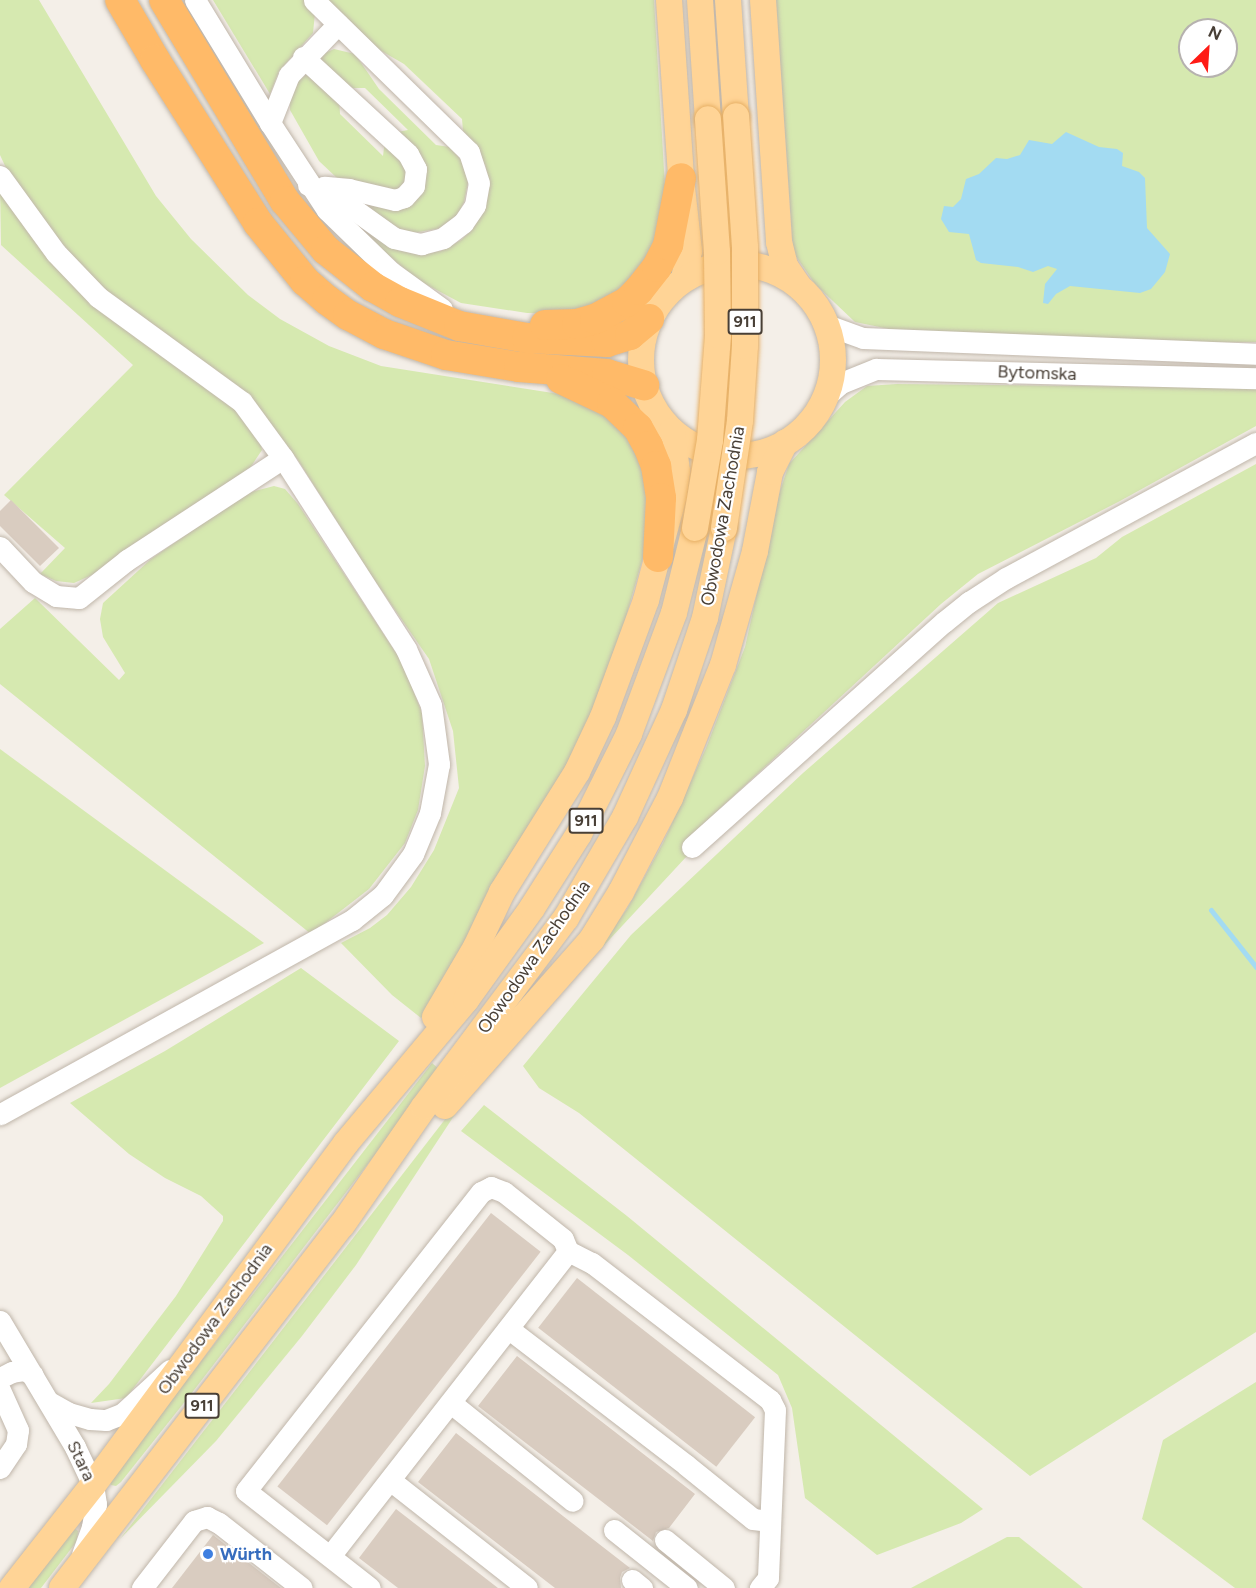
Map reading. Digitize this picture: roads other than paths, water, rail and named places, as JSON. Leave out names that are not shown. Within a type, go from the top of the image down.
[{"type":"highway","points":[[120,0],[240,196],[285,258],[312,287],[348,315],[411,345],[466,360],[607,374],[644,385]]},
{"type":"highway","points":[[164,0],[261,164],[297,218],[326,250],[349,269],[400,302],[459,326],[564,342],[594,344],[619,340],[630,335],[649,319]]},
{"type":"highway","points":[[400,302],[508,322],[552,326],[577,324],[610,312],[639,290],[662,258],[671,234],[681,178]]},
{"type":"highway","points":[[539,369],[602,397],[621,410],[638,428],[654,460],[659,480],[658,557]]},
{"type":"main road","points":[[669,0],[688,251],[684,279]]},
{"type":"main road","name":"Obwodowa Zachodnia","points":[[93,1485],[339,1153],[472,992],[532,908],[579,834],[629,734],[654,672],[674,613],[695,528],[710,440],[718,335],[717,252],[700,0]]},
{"type":"main road","name":"Obwodowa Zachodnia","points":[[61,1588],[342,1225],[424,1107],[566,918],[610,844],[645,776],[685,679],[705,618],[724,528],[740,422],[745,346],[745,247],[728,0]]},
{"type":"main road","points":[[763,0],[779,242],[784,266],[792,279],[800,287],[816,305],[827,325],[833,361],[826,396],[810,423],[785,443],[767,452],[747,456],[727,456],[707,452],[672,431],[655,410],[644,385],[640,363],[642,340],[649,319],[664,297],[684,279],[717,266],[752,265],[770,269],[800,287]]},
{"type":"main road","points":[[402,1075],[470,957],[502,892],[577,772],[620,675],[658,557],[676,482],[677,463],[672,431]]},
{"type":"main road","points":[[342,1225],[507,1033],[578,958],[604,924],[670,798],[703,721],[739,612],[770,472],[785,443]]},
{"type":"main road","name":"911","points":[[12,1588],[93,1485]]},
{"type":"street","points":[[195,0],[308,185],[342,226],[387,268],[442,309]]},
{"type":"street","points":[[308,185],[342,200],[385,233],[412,244],[432,243],[453,233],[471,213],[477,195],[477,172],[469,152],[314,0]]},
{"type":"street","points":[[270,123],[289,75],[303,57],[338,24]]},
{"type":"street","points":[[303,57],[408,154],[415,165],[416,175],[410,192],[394,200],[349,189],[308,185]]},
{"type":"street","points":[[0,176],[74,274],[136,327],[242,402],[283,458],[406,649],[431,705],[439,764],[430,813],[413,854],[383,895],[352,920],[0,1114]]},
{"type":"street","name":"Bytomska","points":[[827,325],[863,338],[1256,354]]},
{"type":"street","name":"Bytomska","points":[[826,396],[842,383],[876,369],[1256,378]]},
{"type":"street","points":[[692,847],[969,602],[1006,578],[1256,443]]},
{"type":"street","points":[[0,546],[33,582],[56,596],[79,598],[127,560],[283,458]]},
{"type":"street","points":[[370,1588],[246,1491],[481,1192],[491,1187],[504,1192],[563,1239],[568,1251],[592,1263],[770,1400],[775,1410],[768,1578],[760,1588]]},
{"type":"street","points":[[330,1556],[568,1251]]},
{"type":"street","name":"Stara","points":[[0,1321],[49,1402],[93,1485],[96,1504],[92,1527],[82,1554],[61,1588]]},
{"type":"street","points":[[509,1329],[753,1519],[770,1521]]},
{"type":"street","name":"Stara","points":[[49,1402],[69,1413],[90,1419],[114,1417],[122,1414],[192,1351]]},
{"type":"street","points":[[0,1378],[12,1372],[26,1370],[33,1375]]},
{"type":"street","points":[[0,1390],[18,1430],[16,1444],[0,1468]]},
{"type":"street","points":[[451,1403],[573,1501]]},
{"type":"street","points":[[390,1480],[527,1588]]},
{"type":"street","points":[[142,1588],[194,1521],[207,1517],[219,1523],[302,1588]]},
{"type":"street","points":[[614,1530],[687,1588]]},
{"type":"street","points":[[665,1540],[724,1588]]},
{"type":"water","points":[[1066,132],[1099,147],[1117,149],[1123,153],[1122,166],[1139,172],[1145,178],[1147,228],[1170,254],[1165,272],[1151,289],[1140,293],[1070,286],[1056,294],[1048,304],[1043,303],[1045,284],[1057,269],[1048,266],[1033,272],[1018,267],[981,263],[976,260],[969,234],[949,232],[941,219],[944,206],[953,207],[961,199],[966,179],[979,174],[996,158],[1007,159],[1020,155],[1029,140],[1052,144]]},
{"type":"waterway","points":[[1211,910],[1256,967]]},
{"type":"place","name":"Würth","points":[[208,1554]]}]
